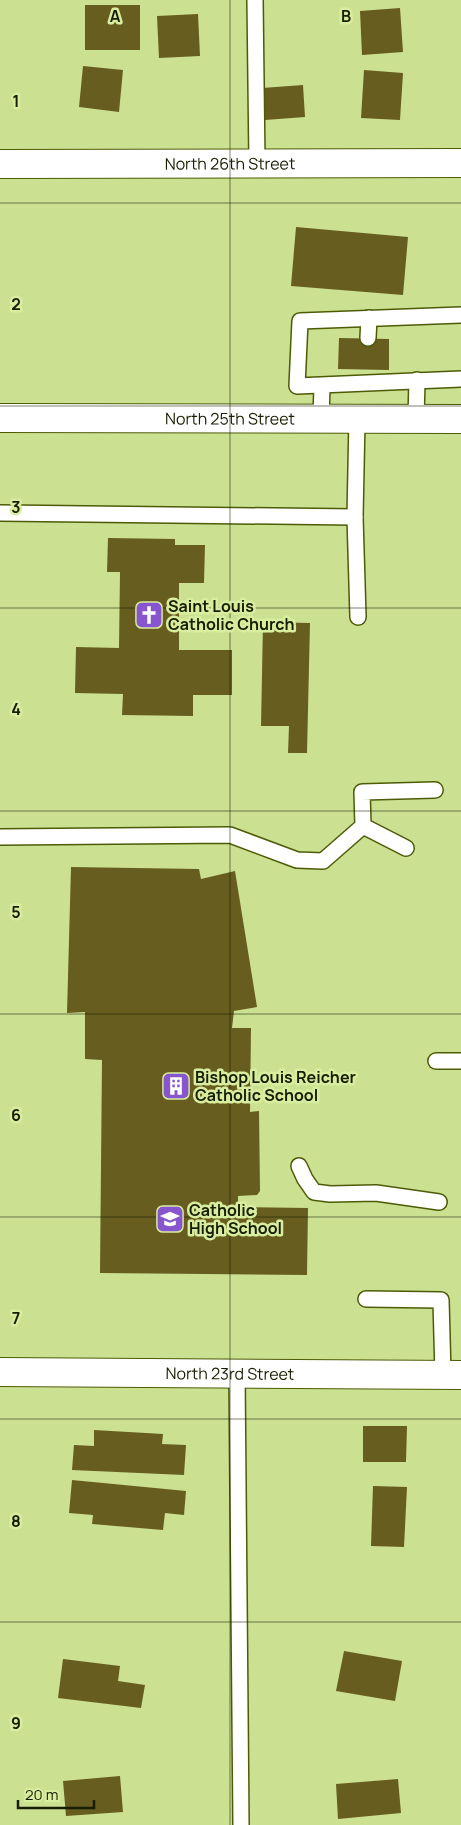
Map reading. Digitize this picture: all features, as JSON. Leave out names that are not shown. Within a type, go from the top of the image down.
[{"type":"street","name":"North 26th Street","points":[[0,164],[461,163]]},
{"type":"street","name":"North 25th Street","points":[[0,418],[461,419]]},
{"type":"street","name":"North 23rd Street","points":[[0,1372],[452,1375]]},
{"type":"lane","points":[[255,0],[257,163]]},
{"type":"lane","points":[[461,315],[300,320],[297,386],[322,386],[367,376],[417,380],[461,379]]},
{"type":"lane","points":[[368,338],[369,318]]},
{"type":"lane","points":[[416,419],[417,380]]},
{"type":"lane","points":[[321,419],[322,386]]},
{"type":"lane","points":[[357,419],[355,517],[358,617]]},
{"type":"lane","points":[[0,514],[355,517]]},
{"type":"lane","points":[[363,826],[362,792],[435,790]]},
{"type":"lane","points":[[0,836],[230,835],[297,860],[323,861],[363,826]]},
{"type":"lane","points":[[363,826],[406,848]]},
{"type":"lane","points":[[436,1061],[461,1061]]},
{"type":"lane","points":[[299,1166],[314,1192],[330,1194],[376,1193],[439,1202]]},
{"type":"lane","points":[[366,1299],[441,1300],[452,1375]]},
{"type":"lane","points":[[237,1374],[241,1825]]},
{"type":"building","points":[[85,5],[140,5],[140,50],[85,50]]},
{"type":"building","points":[[400,8],[403,52],[362,55],[360,11]]},
{"type":"building","points":[[198,14],[200,56],[159,58],[157,16]]},
{"type":"building","points":[[83,66],[123,70],[119,112],[79,107]]},
{"type":"building","points":[[364,70],[403,73],[400,120],[361,118]]},
{"type":"building","points":[[303,85],[305,117],[265,120],[262,88]]},
{"type":"building","points":[[296,227],[408,237],[403,295],[291,286]]},
{"type":"building","points":[[339,338],[389,339],[389,370],[338,369]]},
{"type":"building","name":"Saint Louis Catholic Church","points":[[108,538],[175,539],[175,545],[205,545],[204,583],[179,583],[179,650],[232,650],[232,695],[193,695],[193,716],[122,715],[123,694],[75,693],[76,647],[119,648],[120,572],[107,572]]},
{"type":"building","points":[[263,622],[310,623],[307,753],[288,753],[289,726],[261,726]]},
{"type":"building","name":"Bishop Louis Reicher Catholic School","points":[[71,867],[199,869],[201,879],[235,871],[257,1007],[234,1011],[232,1028],[251,1028],[250,1112],[259,1111],[260,1191],[257,1195],[238,1196],[238,1207],[308,1208],[307,1275],[100,1273],[102,1060],[85,1059],[85,1012],[67,1013]]},
{"type":"building","points":[[363,1426],[407,1426],[406,1462],[363,1462]]},
{"type":"building","points":[[94,1430],[163,1434],[162,1444],[186,1445],[184,1475],[72,1470],[74,1445],[94,1446]]},
{"type":"building","points":[[72,1480],[186,1491],[184,1515],[165,1513],[163,1530],[92,1524],[93,1515],[69,1513]]},
{"type":"building","points":[[373,1486],[407,1487],[404,1547],[371,1546]]},
{"type":"building","points":[[344,1651],[402,1661],[395,1701],[336,1691]]},
{"type":"building","points":[[63,1659],[120,1666],[118,1681],[145,1685],[141,1708],[58,1698]]},
{"type":"building","points":[[120,1776],[123,1812],[66,1816],[63,1781]]},
{"type":"building","points":[[398,1779],[401,1813],[338,1819],[336,1784]]},
{"type":"place","name":"Saint Louis Catholic Church","points":[[149,615]]},
{"type":"place","name":"Bishop Louis Reicher Catholic School","points":[[176,1086]]},
{"type":"place","name":"Catholic High School","points":[[170,1219]]}]
